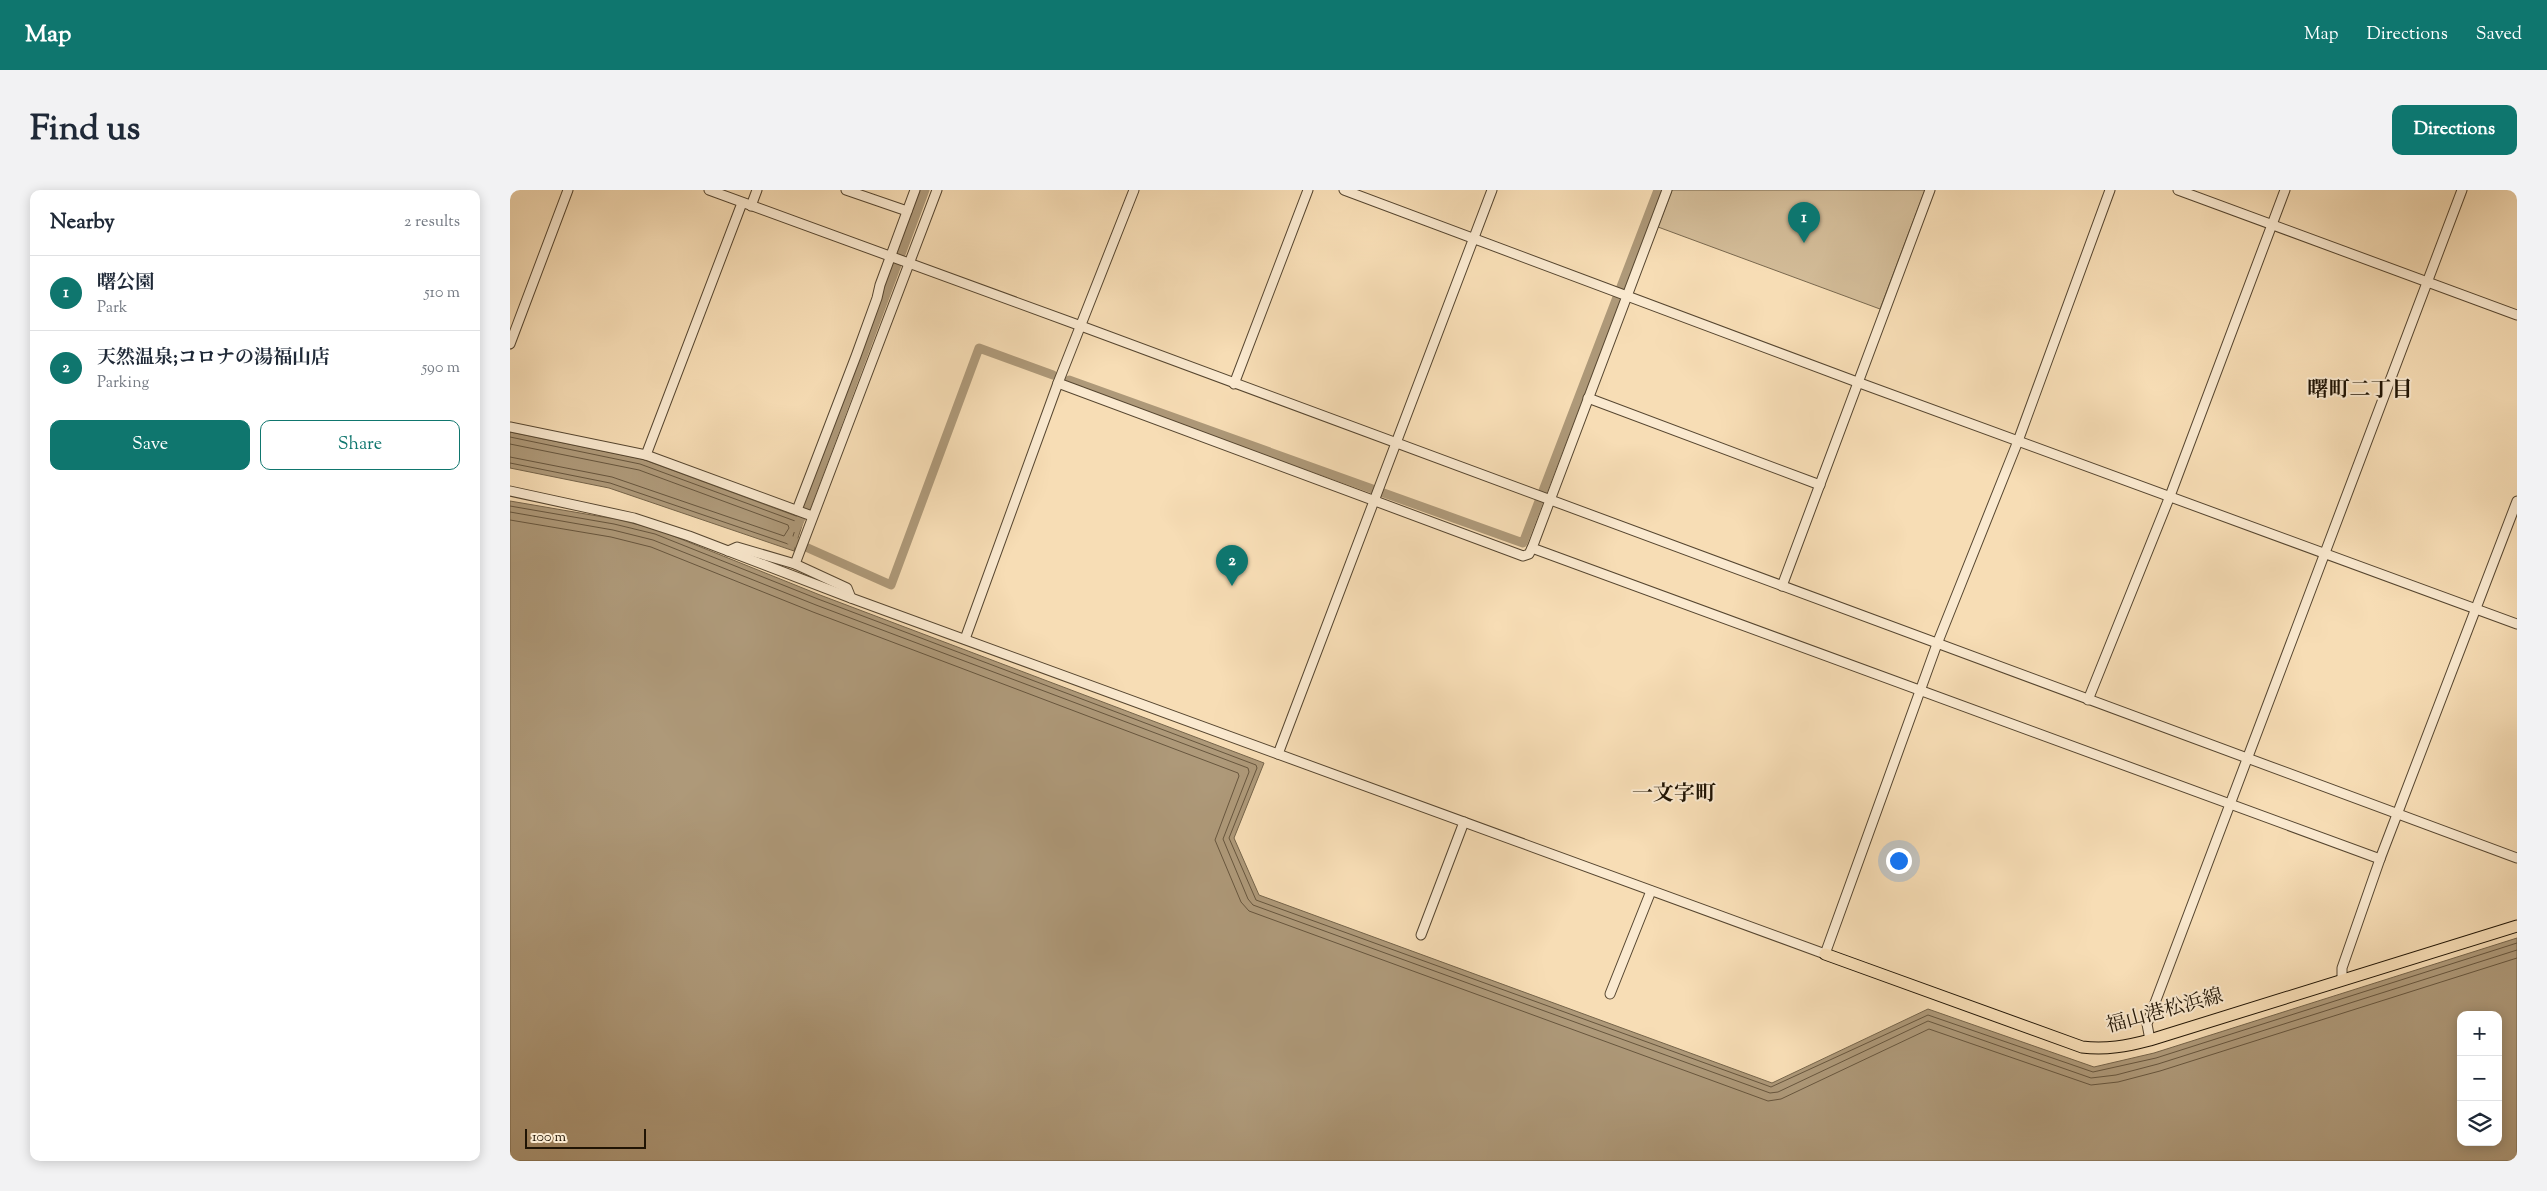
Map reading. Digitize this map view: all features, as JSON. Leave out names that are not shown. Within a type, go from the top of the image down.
[{"type":"main road","name":"福山港松浜線","points":[[1825,954],[2082,1047],[2100,1049],[2123,1047],[2150,1040],[2517,926]]},
{"type":"street","points":[[510,344],[568,190]]},
{"type":"street","points":[[709,190],[1548,498],[2517,858]]},
{"type":"street","points":[[646,454],[746,204],[757,190]]},
{"type":"street","points":[[846,190],[907,211]]},
{"type":"street","points":[[796,559],[805,535],[804,513],[856,356],[915,190]]},
{"type":"street","points":[[804,513],[937,190]]},
{"type":"street","points":[[965,639],[1058,383],[1134,190]]},
{"type":"street","points":[[1234,384],[1308,190]]},
{"type":"street","points":[[1344,190],[1857,382],[2517,624]]},
{"type":"street","points":[[1278,754],[1492,190]]},
{"type":"street","points":[[1058,383],[1375,499],[1523,556],[1529,554],[1532,548],[1548,498],[1588,398],[1621,293],[1667,190]]},
{"type":"street","points":[[1782,586],[1930,190]]},
{"type":"street","points":[[510,491],[634,518],[728,551],[851,598],[1825,954],[1937,644],[2018,441],[2110,190]]},
{"type":"street","points":[[2178,190],[2517,315]]},
{"type":"street","points":[[2088,700],[2170,496],[2285,190]]},
{"type":"street","points":[[2150,1040],[2147,1024],[2462,190]]},
{"type":"street","points":[[1588,398],[1820,485]]},
{"type":"street","points":[[510,427],[646,454],[804,513]]},
{"type":"street","points":[[2342,980],[2342,968],[2380,859],[2517,502]]},
{"type":"street","points":[[728,551],[737,547],[796,559],[848,588],[851,598]]},
{"type":"street","points":[[1532,548],[2380,859]]},
{"type":"street","points":[[1421,935],[1464,822]]},
{"type":"street","points":[[1610,994],[1650,890]]},
{"type":"shaded area","points":[[1672,190],[1925,190],[1880,309],[1658,227]]},
{"type":"water","points":[[510,432],[642,459],[804,519],[794,551],[609,488],[510,468]]},
{"type":"water","points":[[510,501],[615,519],[656,529],[820,595],[1264,763],[1234,838],[1259,895],[1772,1083],[1928,1009],[2094,1067],[2154,1053],[2517,938],[2517,1161],[510,1161]]},
{"type":"waterway","points":[[796,528],[806,508],[925,190]]},
{"type":"waterway","points":[[1069,380],[1523,543],[1658,190]]},
{"type":"waterway","points":[[790,540],[891,585],[979,348],[1053,375]]},
{"type":"place","name":"曙公園","points":[[1804,243]]},
{"type":"place","name":"天然温泉;コロナの湯福山店","points":[[1232,586]]},
{"type":"district","name":"曙町二丁目","points":[[2360,391]]},
{"type":"district","name":"一文字町","points":[[1674,795]]}]
